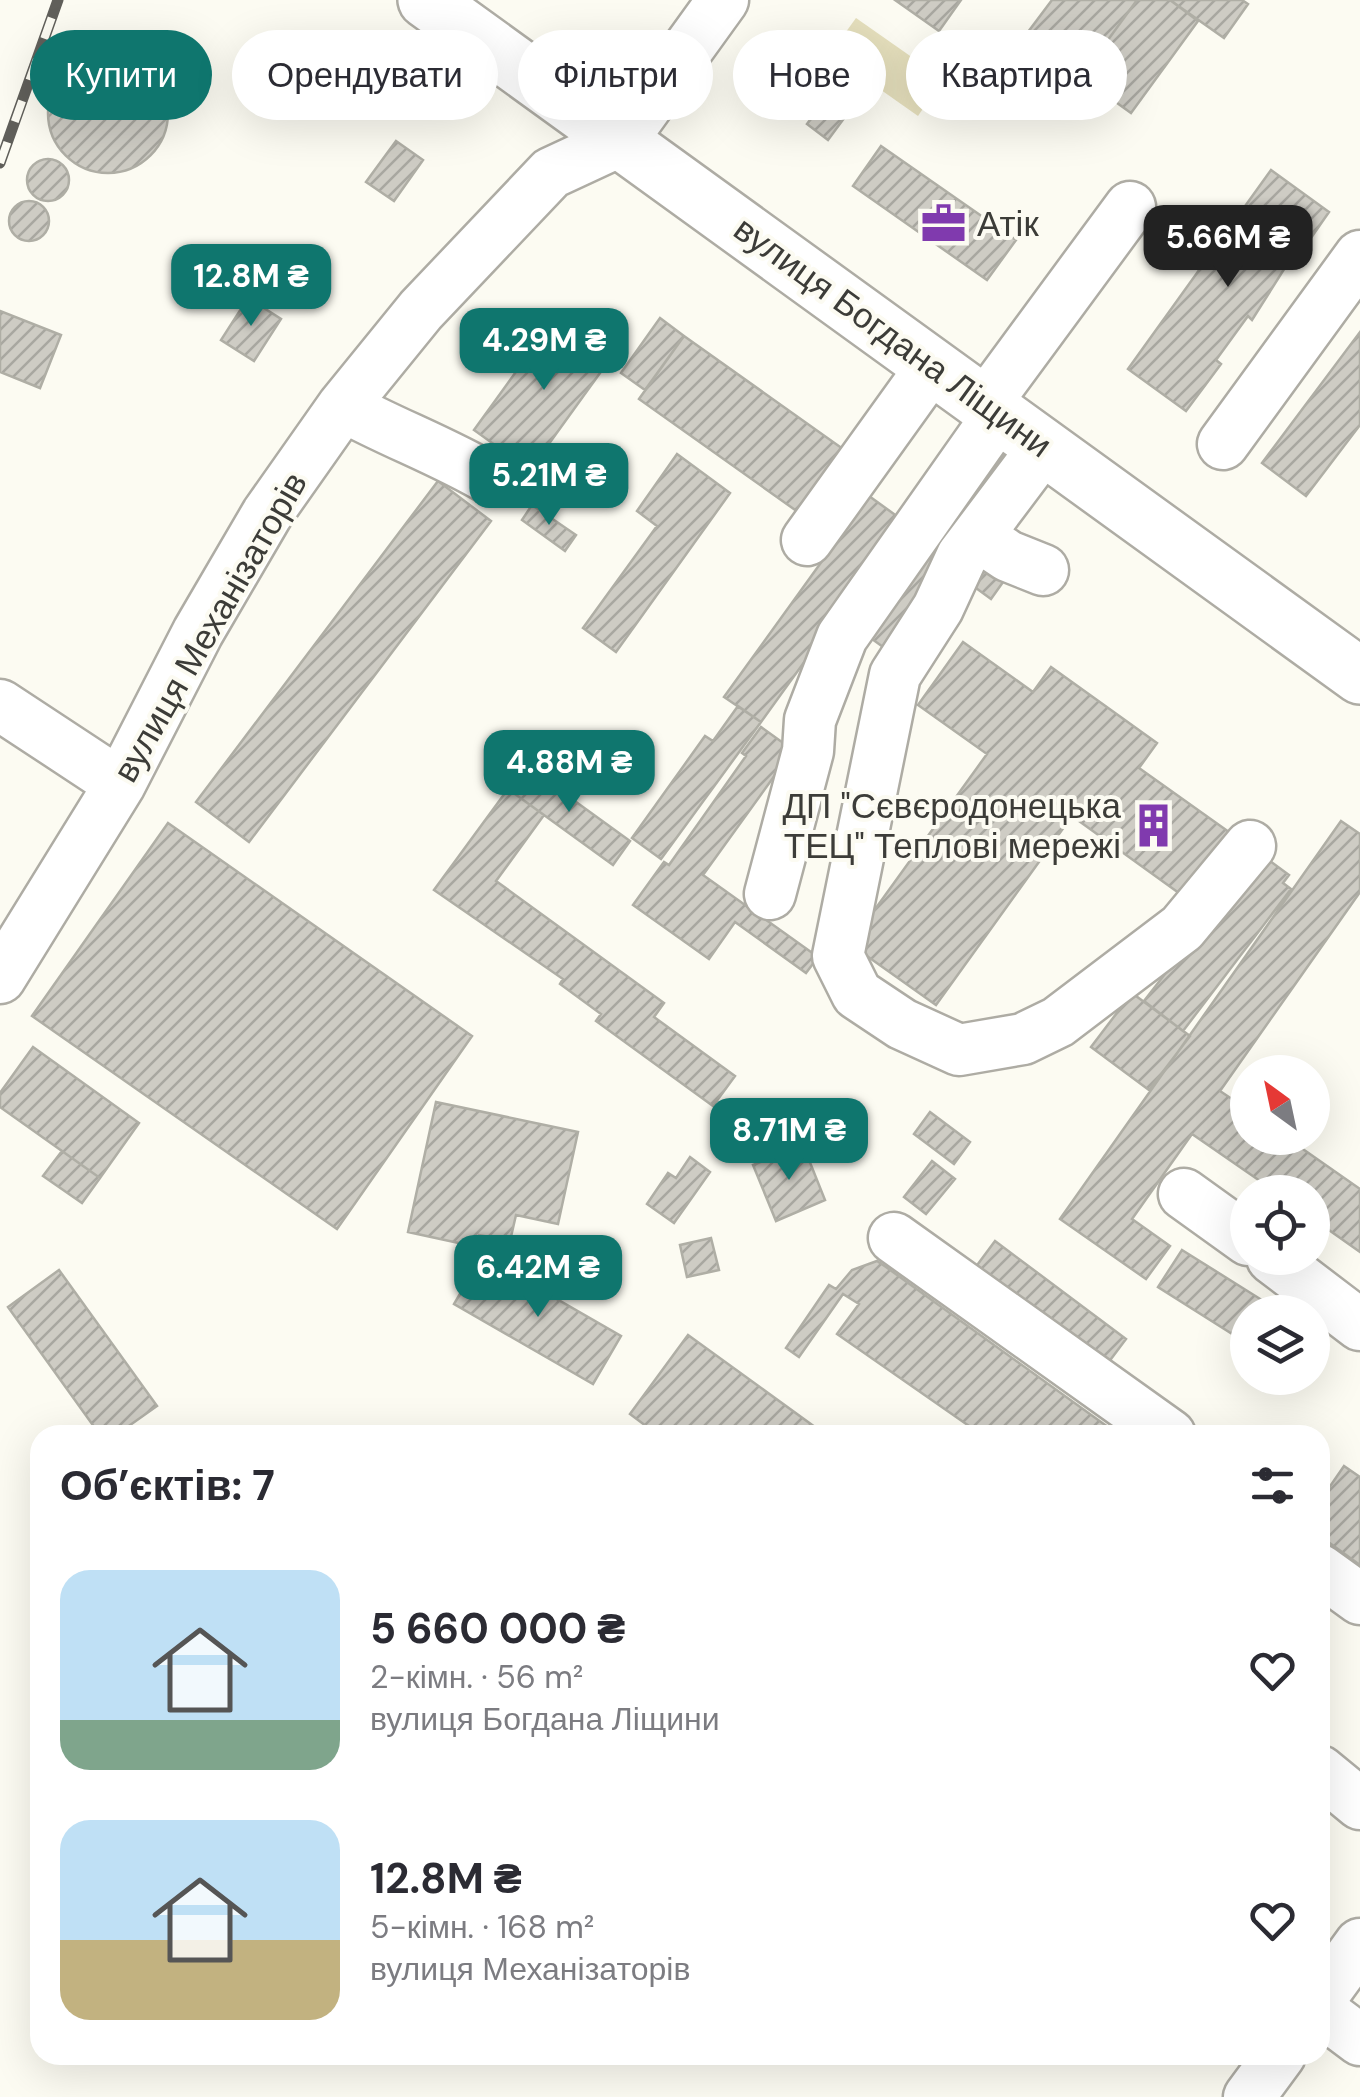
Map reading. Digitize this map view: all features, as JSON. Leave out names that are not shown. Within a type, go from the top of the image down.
[{"type":"main road","name":"вулиця Богдана Ліщини","points":[[426,0],[1360,676]]},
{"type":"street","points":[[622,140],[723,0]]},
{"type":"street","name":"вулиця Механізаторів","points":[[0,978],[120,784],[198,632],[268,514],[343,406],[421,310],[551,173],[622,140]]},
{"type":"street","points":[[770,894],[808,751],[810,720],[842,637],[1130,207]]},
{"type":"street","points":[[1223,444],[1360,256]]},
{"type":"street","points":[[806,540],[932,366]]},
{"type":"street","points":[[343,406],[395,435],[437,448],[492,480]]},
{"type":"street","points":[[1044,446],[962,556],[938,608],[895,675],[840,936],[838,956],[856,994],[902,1024],[959,1050],[1024,1038],[1058,1022],[1182,928],[1250,846]]},
{"type":"street","points":[[978,536],[1008,556],[1043,570]]},
{"type":"street","points":[[0,705],[120,784]]},
{"type":"street","points":[[1184,1194],[1230,1227]]},
{"type":"street","points":[[894,1238],[1156,1425]]},
{"type":"street","points":[[1294,1275],[1360,1325]]},
{"type":"street","points":[[1330,1577],[1360,1598]]},
{"type":"street","points":[[1330,1778],[1360,1804]]},
{"type":"street","points":[[1330,1986],[1360,1944]]},
{"type":"street","points":[[1330,2018],[1360,2040]]},
{"type":"street","points":[[1249,2097],[1273,2065]]},
{"type":"shaded area","points":[[856,18],[873,30],[847,30]]},
{"type":"shaded area","points":[[886,39],[906,53],[906,108],[886,93]]},
{"type":"building","points":[[895,0],[961,0],[938,30]]},
{"type":"building","points":[[1052,0],[1137,0],[1115,30],[1030,30]]},
{"type":"building","points":[[1137,0],[1170,0],[1198,21],[1131,113],[1127,110],[1127,30],[1115,30]]},
{"type":"building","points":[[1170,0],[1242,0],[1248,4],[1224,38]]},
{"type":"building","points":[[49,120],[167,120],[164,136],[151,156],[131,169],[108,173],[85,169],[65,156]]},
{"type":"building","points":[[810,120],[843,120],[828,140],[807,124]]},
{"type":"building","points":[[396,141],[423,160],[394,201],[366,182]]},
{"type":"building","points":[[881,146],[1016,240],[987,280],[853,186]]},
{"type":"building","points":[[48,159],[63,165],[69,180],[63,195],[48,201],[33,195],[27,180],[33,165]]},
{"type":"building","points":[[1271,170],[1329,212],[1297,258],[1293,255],[1252,320],[1248,316],[1216,360],[1221,364],[1186,411],[1128,369]]},
{"type":"building","points":[[29,201],[43,207],[49,221],[43,235],[29,241],[15,235],[9,221],[15,207]]},
{"type":"building","points":[[248,298],[281,319],[254,361],[221,340]]},
{"type":"building","points":[[0,311],[61,335],[40,388],[0,372]]},
{"type":"building","points":[[557,315],[613,355],[530,470],[474,430]]},
{"type":"building","points":[[660,318],[684,336],[645,390],[621,373]]},
{"type":"building","points":[[1360,332],[1360,425],[1306,496],[1262,463]]},
{"type":"building","points":[[684,336],[843,449],[798,512],[639,399]]},
{"type":"building","points":[[677,454],[730,493],[616,652],[583,628],[657,526],[637,511]]},
{"type":"building","points":[[438,481],[491,521],[249,842],[196,802]]},
{"type":"building","points":[[869,496],[905,522],[761,722],[724,697]]},
{"type":"building","points":[[532,505],[576,535],[565,551],[522,520]]},
{"type":"building","points":[[929,531],[957,552],[897,657],[858,629]]},
{"type":"building","points":[[982,556],[1008,575],[991,599],[965,580]]},
{"type":"building","name":"ДП \"Сєвєродонецька ТЕЦ\" Теплові мережі","points":[[963,642],[1033,692],[1051,667],[1157,743],[1139,768],[1236,837],[1190,901],[1072,816],[936,1005],[850,944],[987,754],[918,705]]},
{"type":"building","points":[[738,706],[761,722],[661,859],[632,838],[705,736],[713,741]]},
{"type":"building","points":[[761,727],[793,750],[703,875],[818,957],[806,973],[735,922],[709,959],[633,905],[664,862],[669,865],[746,756],[742,753]]},
{"type":"building","points":[[525,765],[630,841],[613,865],[508,789]]},
{"type":"building","points":[[508,789],[544,815],[496,881],[664,1003],[654,1017],[735,1076],[713,1106],[596,1021],[601,1014],[560,984],[563,979],[434,890]]},
{"type":"building","points":[[1341,821],[1360,834],[1360,892],[1245,1055],[1230,1055],[1230,1077],[1220,1091],[1230,1098],[1230,1155],[1311,1155],[1360,1189],[1360,1252],[1330,1231],[1330,1175],[1251,1175],[1192,1134],[1132,1219],[1170,1246],[1146,1279],[1060,1219]]},
{"type":"building","points":[[168,823],[472,1036],[337,1229],[32,1016]]},
{"type":"building","points":[[1259,853],[1289,875],[1283,883],[1291,889],[1183,1031],[1144,1001]]},
{"type":"building","points":[[1132,993],[1190,1036],[1149,1090],[1091,1047]]},
{"type":"building","points":[[33,1047],[139,1123],[100,1178],[0,1107],[0,1093]]},
{"type":"building","points":[[436,1102],[578,1132],[558,1224],[516,1215],[510,1241],[479,1235],[477,1247],[408,1232]]},
{"type":"building","points":[[930,1112],[970,1142],[954,1164],[914,1134]]},
{"type":"building","points":[[803,1145],[825,1200],[776,1221],[753,1165]]},
{"type":"building","points":[[62,1151],[100,1178],[82,1203],[43,1176]]},
{"type":"building","points":[[690,1157],[710,1172],[674,1223],[647,1204],[668,1173],[676,1178]]},
{"type":"building","points":[[932,1161],[955,1179],[926,1214],[904,1197]]},
{"type":"building","points":[[711,1238],[719,1270],[687,1277],[680,1245]]},
{"type":"building","points":[[995,1241],[1126,1339],[1102,1371],[972,1272]]},
{"type":"building","points":[[1182,1250],[1254,1295],[1230,1295],[1230,1333],[1158,1287]]},
{"type":"building","points":[[482,1256],[621,1336],[593,1384],[454,1304]]},
{"type":"building","points":[[877,1261],[1105,1425],[968,1425],[837,1334],[859,1304],[843,1294],[799,1357],[786,1348],[829,1285],[836,1289],[852,1270]]},
{"type":"building","points":[[59,1270],[157,1406],[130,1425],[93,1425],[8,1307]]},
{"type":"building","points":[[688,1335],[812,1425],[645,1425],[630,1414]]},
{"type":"building","points":[[1344,1466],[1360,1477],[1360,1565],[1330,1543],[1330,1486]]},
{"type":"railway","points":[[0,163],[58,0]]},
{"type":"place","name":"Атік","points":[[944,224]]},
{"type":"place","name":"ДП \"Сєвєродонецька ТЕЦ\" Теплові мережі","points":[[1154,826]]}]
